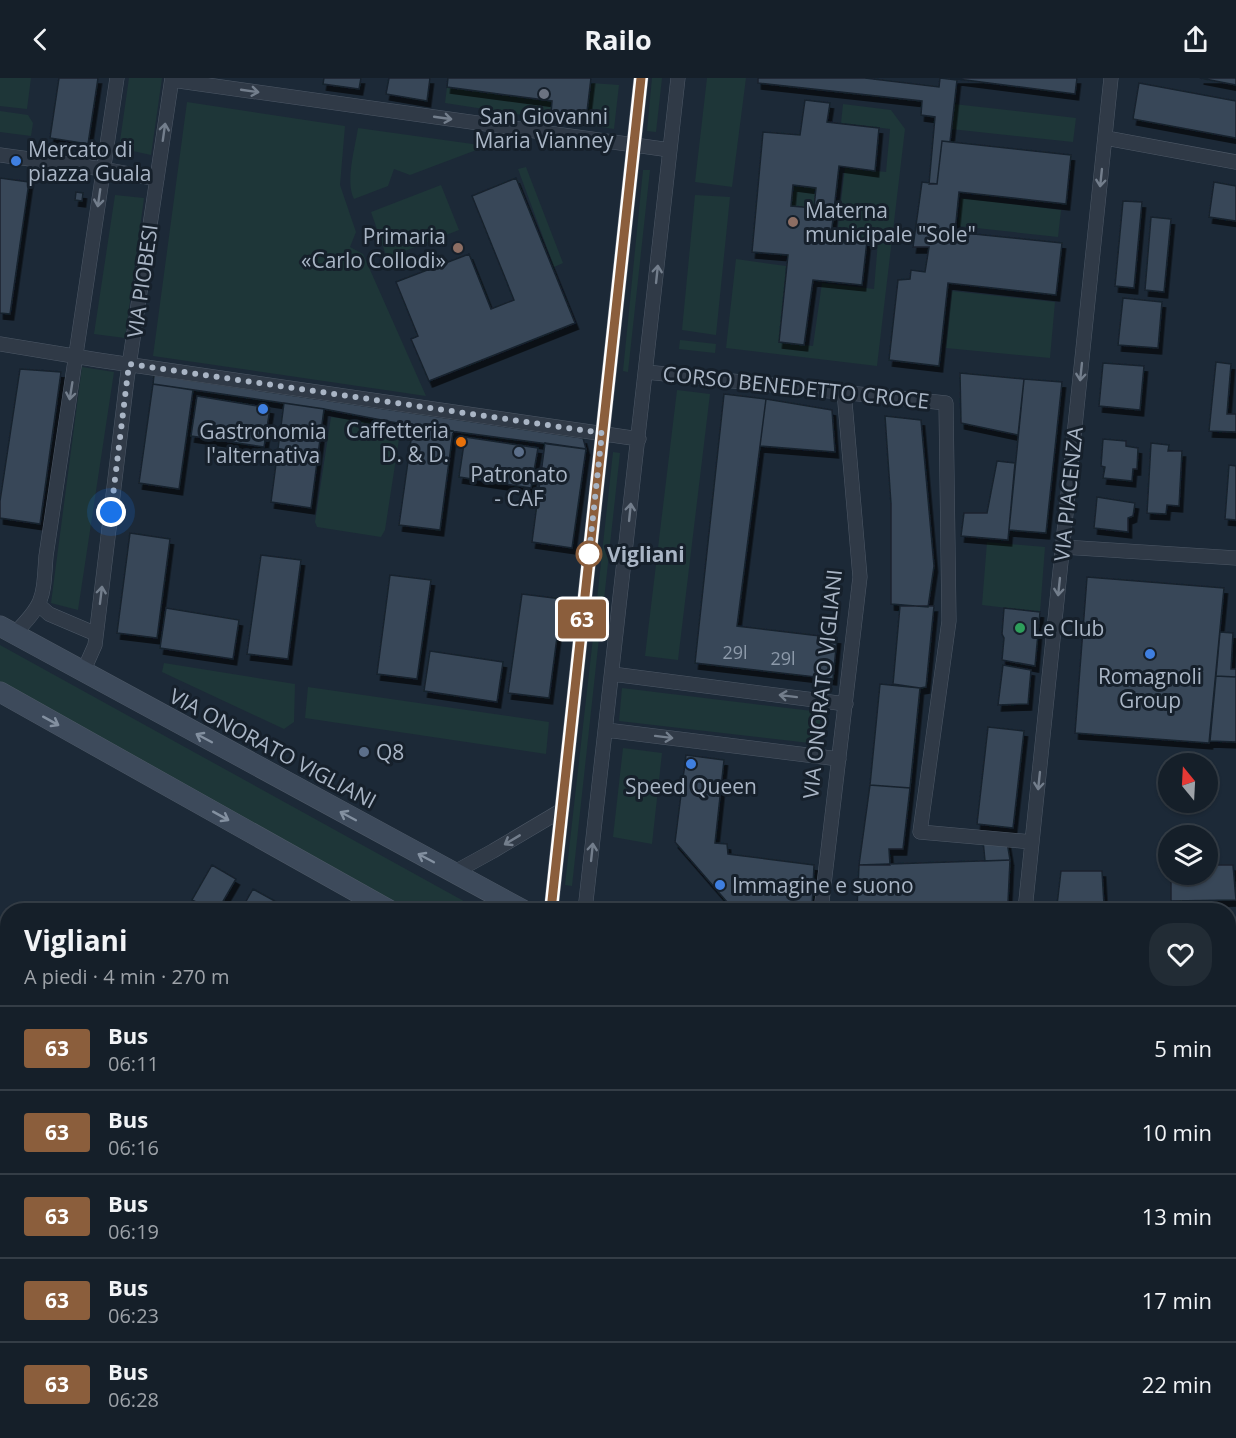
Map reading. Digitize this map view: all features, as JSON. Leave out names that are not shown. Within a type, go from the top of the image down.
[{"type":"main road","name":"VIA ONORATO VIGLIANI","points":[[7,630],[510,903]]},
{"type":"main road","points":[[0,692],[377,903]]},
{"type":"street","points":[[7,630],[30,618],[43,595],[46,556],[117,78]]},
{"type":"street","points":[[552,903],[640,78]]},
{"type":"street","name":"CORSO BENEDETTO CROCE","points":[[586,903],[678,78]]},
{"type":"street","name":"VIA PIACENZA","points":[[1026,903],[1111,78]]},
{"type":"street","points":[[172,79],[670,150]]},
{"type":"street","name":"VIA PIOBESI","points":[[83,672],[95,645],[129,364],[172,79]]},
{"type":"street","points":[[1106,138],[1236,162]]},
{"type":"street","points":[[0,156],[157,179]]},
{"type":"street","points":[[0,344],[639,439]]},
{"type":"street","name":"CORSO BENEDETTO CROCE","points":[[646,372],[946,403],[949,621],[920,832],[1032,842]]},
{"type":"street","name":"VIA ONORATO VIGLIANI","points":[[822,903],[860,578],[844,391]]},
{"type":"street","points":[[1063,547],[1236,558]]},
{"type":"street","points":[[39,605],[49,614],[96,634]]},
{"type":"street","points":[[612,674],[846,704]]},
{"type":"street","points":[[606,730],[838,759]]},
{"type":"street","points":[[453,873],[562,810]]},
{"type":"green space","points":[[0,78],[31,78],[27,109],[0,106]]},
{"type":"green space","points":[[129,78],[162,78],[151,155],[119,148]]},
{"type":"green space","points":[[652,78],[662,78],[656,132],[647,131]]},
{"type":"green space","points":[[707,78],[746,78],[732,187],[695,182]]},
{"type":"green space","points":[[591,83],[619,85],[614,129],[445,103],[447,87],[552,101],[551,114],[586,119]]},
{"type":"green space","points":[[187,102],[345,126],[340,185],[356,232],[350,247],[363,254],[426,396],[153,356]]},
{"type":"green space","points":[[843,104],[891,110],[905,129],[877,366],[726,348],[736,259],[786,266],[780,342],[813,346],[822,283],[874,289],[878,241],[837,235],[845,168],[886,172],[890,129],[841,123]]},
{"type":"green space","points":[[954,104],[1076,118],[1073,142],[951,129]]},
{"type":"green space","points":[[0,111],[28,115],[33,123],[31,136],[0,132]]},
{"type":"green space","points":[[358,128],[487,146],[410,175],[394,169],[388,186],[354,199],[350,184]]},
{"type":"green space","points":[[526,167],[563,263],[554,267],[518,169]]},
{"type":"green space","points":[[643,170],[650,170],[628,372],[623,371]]},
{"type":"green space","points":[[441,185],[459,230],[387,258],[371,212]]},
{"type":"green space","points":[[793,185],[816,188],[814,208],[791,206]]},
{"type":"green space","points":[[115,195],[144,198],[125,338],[94,334]]},
{"type":"green space","points":[[695,195],[730,197],[716,335],[682,330]]},
{"type":"green space","points":[[961,198],[1061,210],[1058,237],[958,226]]},
{"type":"green space","points":[[952,291],[1055,302],[1050,358],[946,348]]},
{"type":"green space","points":[[680,340],[716,344],[715,353],[679,349]]},
{"type":"green space","points":[[82,367],[114,372],[78,610],[51,603]]},
{"type":"green space","points":[[677,390],[710,394],[678,660],[645,656]]},
{"type":"green space","points":[[331,417],[401,426],[385,530],[381,537],[317,527],[315,522]]},
{"type":"green space","points":[[613,452],[620,453],[602,618],[595,618]]},
{"type":"green space","points":[[987,542],[1045,547],[1040,612],[982,605]]},
{"type":"green space","points":[[594,629],[600,629],[572,886],[565,885]]},
{"type":"green space","points":[[0,645],[467,903],[392,903],[0,686]]},
{"type":"green space","points":[[164,663],[295,684],[294,722],[284,729],[162,672]]},
{"type":"green space","points":[[308,687],[549,722],[546,754],[305,718]]},
{"type":"green space","points":[[622,688],[821,712],[818,744],[619,721]]},
{"type":"green space","points":[[623,748],[662,753],[652,844],[613,837]]},
{"type":"building","points":[[59,78],[98,78],[88,144],[50,138]]},
{"type":"building","points":[[324,78],[361,78],[359,89],[323,84]]},
{"type":"building","points":[[389,78],[430,78],[427,101],[386,94]]},
{"type":"building","name":"San Giovanni Maria Vianney","points":[[448,78],[591,78],[586,120],[551,114],[552,101],[447,87]]},
{"type":"building","points":[[758,78],[865,78],[939,87],[940,78],[957,80],[950,142],[942,141],[937,184],[929,184],[935,117],[921,115],[922,101],[758,83]]},
{"type":"building","points":[[950,78],[1077,78],[1075,94]]},
{"type":"building","points":[[1200,78],[1236,78],[1236,85]]},
{"type":"building","points":[[1139,83],[1236,101],[1236,138],[1133,119]]},
{"type":"building","name":"Materna municipale \"Sole\"","points":[[805,100],[830,103],[827,122],[879,128],[875,171],[839,166],[831,236],[867,241],[862,285],[813,280],[804,345],[779,342],[788,255],[752,252],[763,132],[800,135]],"holes":[[[793,185],[816,188],[814,208],[791,206]]]},
{"type":"building","points":[[942,141],[1071,155],[1066,204],[959,192],[955,232],[1062,243],[1056,295],[948,283],[939,366],[889,360],[898,280],[910,279],[911,270],[925,272],[929,247],[913,247],[922,182],[937,184]]},
{"type":"building","points":[[0,178],[29,182],[10,314],[0,313]]},
{"type":"building","name":"Primaria «Carlo Collodi»","points":[[516,178],[575,323],[429,381],[411,339],[418,336],[396,282],[469,254],[491,309],[514,300],[472,196]]},
{"type":"building","points":[[1214,182],[1236,186],[1236,221],[1209,217]]},
{"type":"building","points":[[76,192],[83,193],[82,201],[75,200]]},
{"type":"building","points":[[1123,201],[1142,202],[1134,288],[1115,286]]},
{"type":"building","points":[[1151,217],[1171,219],[1164,292],[1145,290]]},
{"type":"building","points":[[1123,298],[1162,302],[1158,348],[1118,345]]},
{"type":"building","points":[[1216,362],[1231,364],[1227,414],[1236,414],[1236,432],[1209,431]]},
{"type":"building","points":[[1103,363],[1144,366],[1140,410],[1099,406]]},
{"type":"building","points":[[20,369],[61,372],[40,524],[0,518],[0,501]]},
{"type":"building","points":[[960,373],[1024,379],[1018,435],[961,423]]},
{"type":"building","points":[[154,375],[583,438],[586,449],[413,426],[324,409],[153,384]]},
{"type":"building","points":[[1024,379],[1062,382],[1046,533],[1009,530]]},
{"type":"building","points":[[153,384],[193,390],[179,489],[139,483]]},
{"type":"building","points":[[724,394],[766,399],[737,626],[837,638],[833,679],[695,663]]},
{"type":"building","points":[[197,396],[270,408],[264,447],[191,436]]},
{"type":"building","points":[[766,399],[832,410],[835,452],[760,446]]},
{"type":"building","points":[[284,403],[324,409],[311,508],[271,502]]},
{"type":"building","points":[[885,416],[921,420],[934,566],[928,607],[891,604],[891,504]]},
{"type":"building","points":[[413,426],[453,431],[440,530],[399,525]]},
{"type":"building","points":[[465,437],[538,448],[531,488],[459,477]]},
{"type":"building","points":[[1103,439],[1126,441],[1126,446],[1138,448],[1137,469],[1133,469],[1132,481],[1103,478],[1105,467],[1101,466]]},
{"type":"building","points":[[545,443],[586,449],[572,548],[532,542]]},
{"type":"building","points":[[1151,443],[1169,445],[1168,451],[1182,451],[1179,506],[1167,505],[1166,514],[1147,513]]},
{"type":"building","points":[[997,461],[1015,463],[1008,540],[961,536],[964,513],[987,513]]},
{"type":"building","points":[[1229,465],[1236,466],[1236,520],[1225,519]]},
{"type":"building","points":[[1097,497],[1135,503],[1133,516],[1128,518],[1128,532],[1094,528]]},
{"type":"building","points":[[130,533],[170,539],[157,638],[117,633]]},
{"type":"building","points":[[261,555],[301,560],[288,659],[247,654]]},
{"type":"building","points":[[390,575],[431,580],[417,679],[377,674]]},
{"type":"building","name":"Romagnoli Group","points":[[1087,577],[1224,588],[1209,743],[1075,733]]},
{"type":"building","points":[[522,594],[562,599],[549,698],[508,693]]},
{"type":"building","points":[[900,606],[934,606],[926,687],[893,684]]},
{"type":"building","points":[[166,608],[239,620],[233,659],[160,648]]},
{"type":"building","points":[[1004,608],[1040,612],[1035,666],[1002,660]]},
{"type":"building","points":[[1220,632],[1233,633],[1231,669],[1236,669],[1236,677],[1216,676]]},
{"type":"building","points":[[430,651],[503,662],[497,702],[424,691]]},
{"type":"building","points":[[1003,665],[1031,670],[1028,704],[998,705]]},
{"type":"building","points":[[1216,676],[1236,677],[1236,742],[1210,741]]},
{"type":"building","points":[[880,684],[920,688],[910,788],[870,785]]},
{"type":"building","points":[[988,727],[1024,731],[1013,828],[977,824]]},
{"type":"building","points":[[686,755],[724,760],[715,843],[727,844],[728,854],[814,865],[812,903],[728,903],[675,842]]},
{"type":"building","points":[[870,785],[910,788],[903,849],[889,849],[890,865],[859,865]]},
{"type":"building","points":[[983,840],[1007,842],[1010,860],[985,861]]},
{"type":"building","points":[[1010,860],[1008,902],[857,903],[859,865]]},
{"type":"building","points":[[212,865],[236,879],[222,903],[198,903],[192,900]]},
{"type":"building","points":[[1218,865],[1233,865],[1236,900],[1171,901],[1171,885],[1218,885]]},
{"type":"building","points":[[1061,871],[1102,871],[1104,903],[1057,903]]},
{"type":"building","points":[[253,889],[278,903],[245,903]]},
{"type":"bus line","name":"63","points":[[552,903],[608,366],[641,78]]},
{"type":"place","name":"San Giovanni Maria Vianney","points":[[544,94]]},
{"type":"place","name":"Mercato di piazza Guala","points":[[16,161]]},
{"type":"place","name":"Materna municipale \"Sole\"","points":[[793,222]]},
{"type":"place","name":"Primaria «Carlo Collodi»","points":[[458,248]]},
{"type":"place","name":"Gastronomia l'alternativa","points":[[263,409]]},
{"type":"place","name":"Caffetteria D. & D.","points":[[461,442]]},
{"type":"place","name":"Patronato - CAF","points":[[519,452]]},
{"type":"place","name":"Vigliani","points":[[589,554]]},
{"type":"place","name":"Le Club","points":[[1020,628]]},
{"type":"place","name":"Romagnoli Group","points":[[1150,654]]},
{"type":"place","name":"Q8","points":[[364,752]]},
{"type":"place","name":"Speed Queen","points":[[691,764]]},
{"type":"place","name":"Immagine e suono","points":[[720,885]]},
{"type":"route","points":[[111,512],[129,364],[602,433],[589,554]]}]
